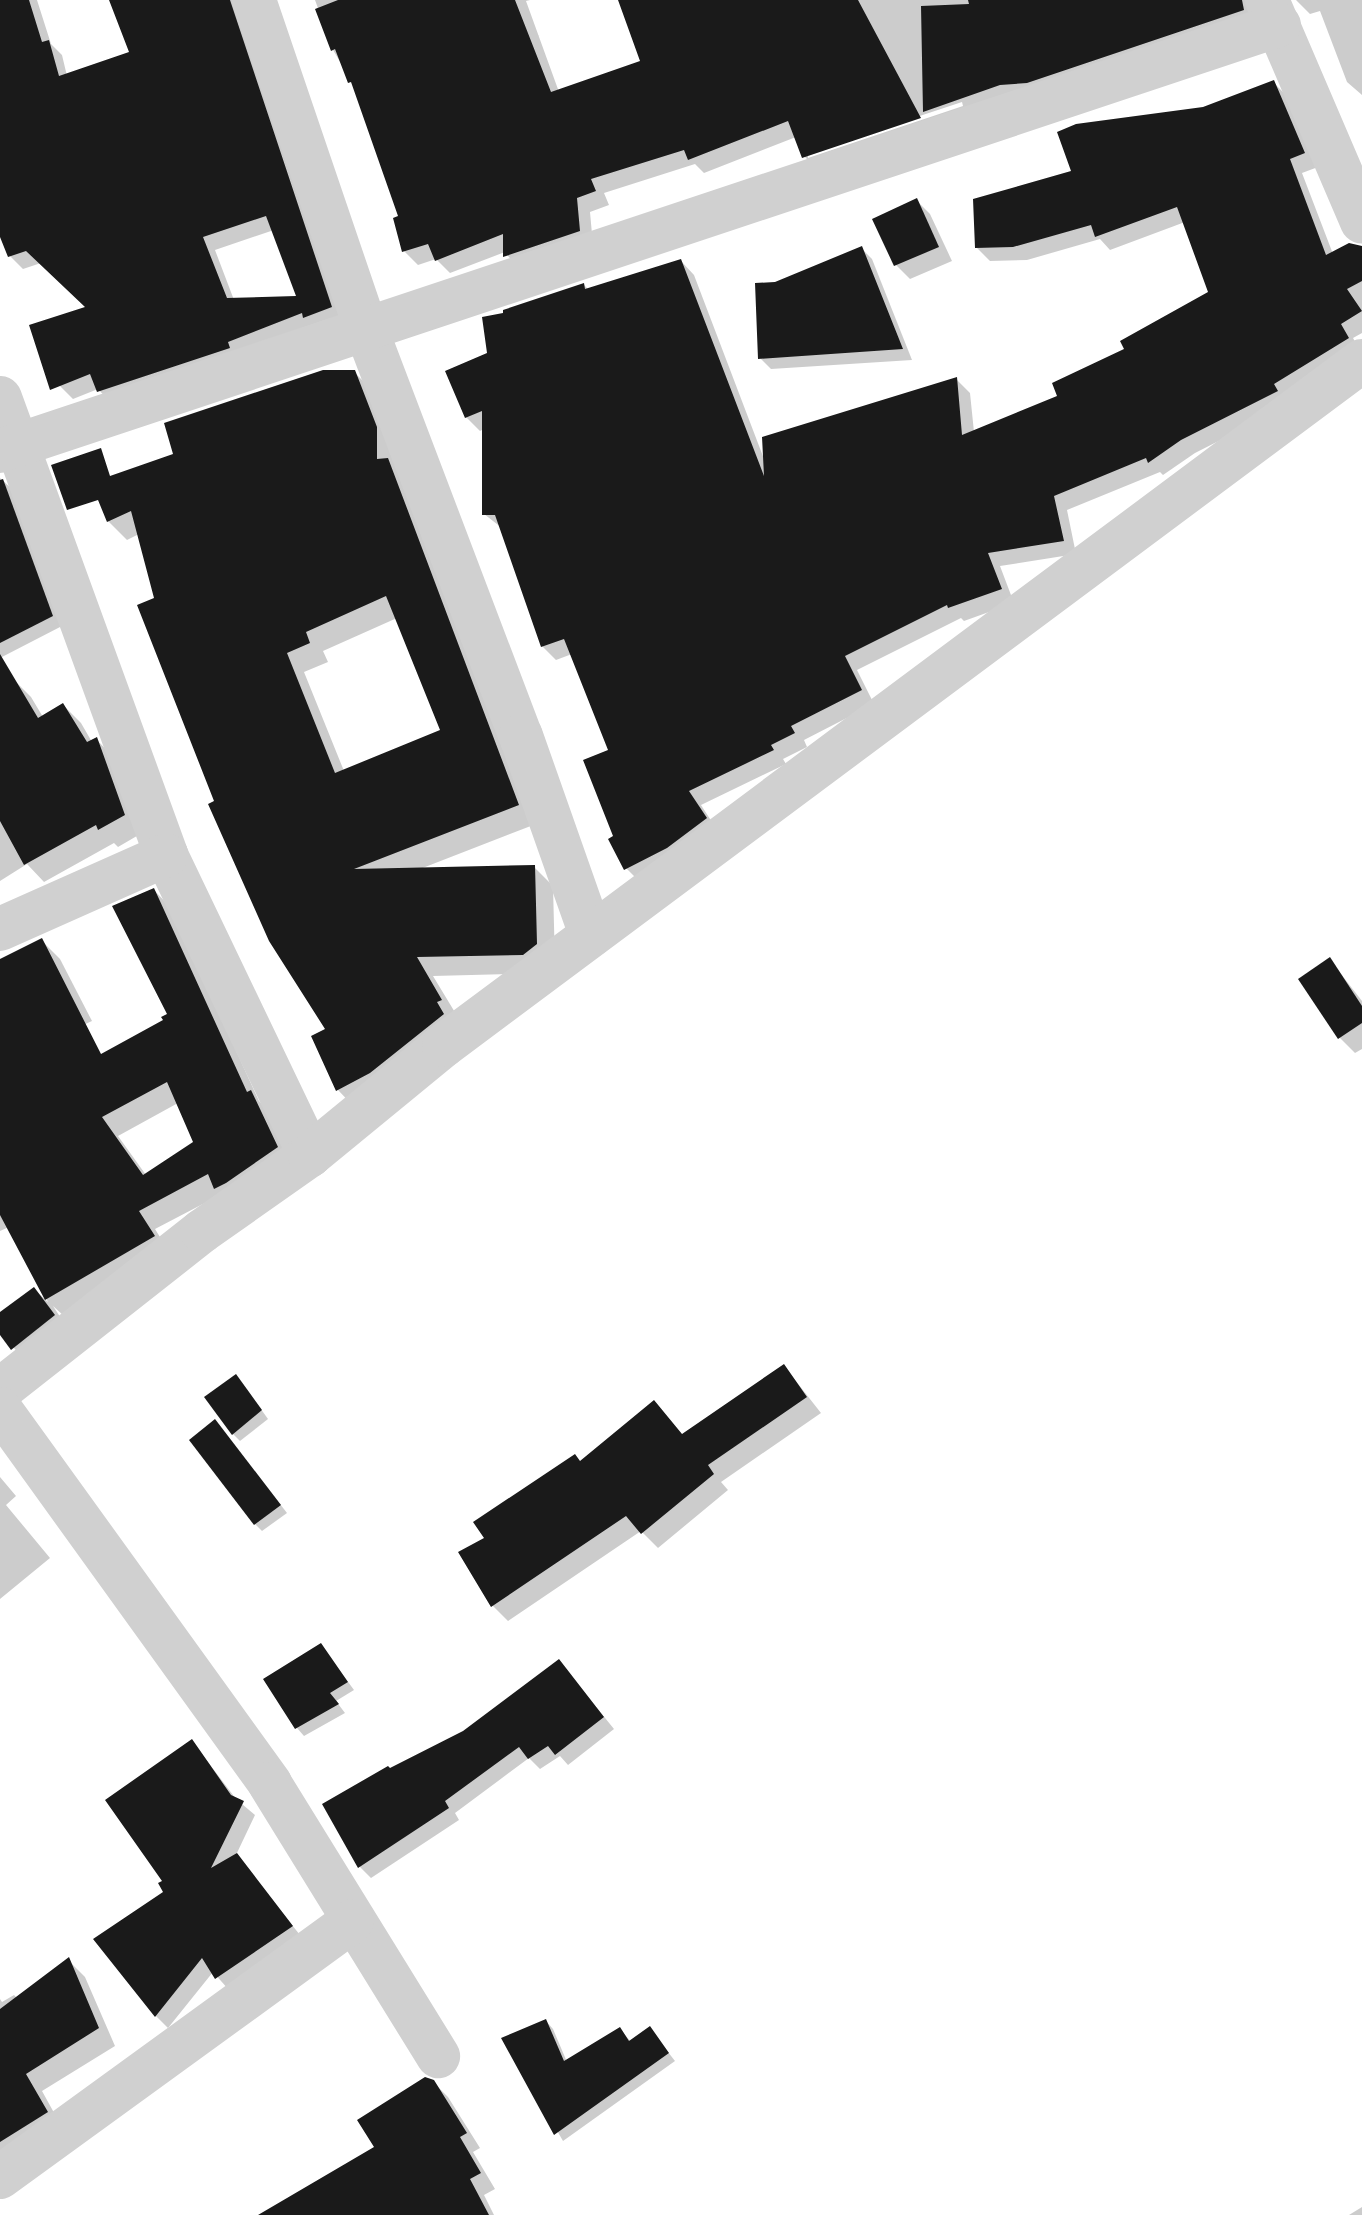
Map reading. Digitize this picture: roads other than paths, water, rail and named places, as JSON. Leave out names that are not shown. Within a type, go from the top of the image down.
[{"type":"street","points":[[254,0],[366,329],[515,722],[591,935]]},
{"type":"street","points":[[8,448],[366,329],[1273,12],[1362,222]]},
{"type":"street","points":[[0,1390],[202,1231],[310,1155],[444,1045],[1362,361]]},
{"type":"street","points":[[0,398],[8,448],[166,855],[310,1155]]},
{"type":"street","points":[[0,929],[166,855]]},
{"type":"street","points":[[0,1409],[270,1784],[438,2056]]},
{"type":"street","points":[[0,2177],[352,1921]]}]
